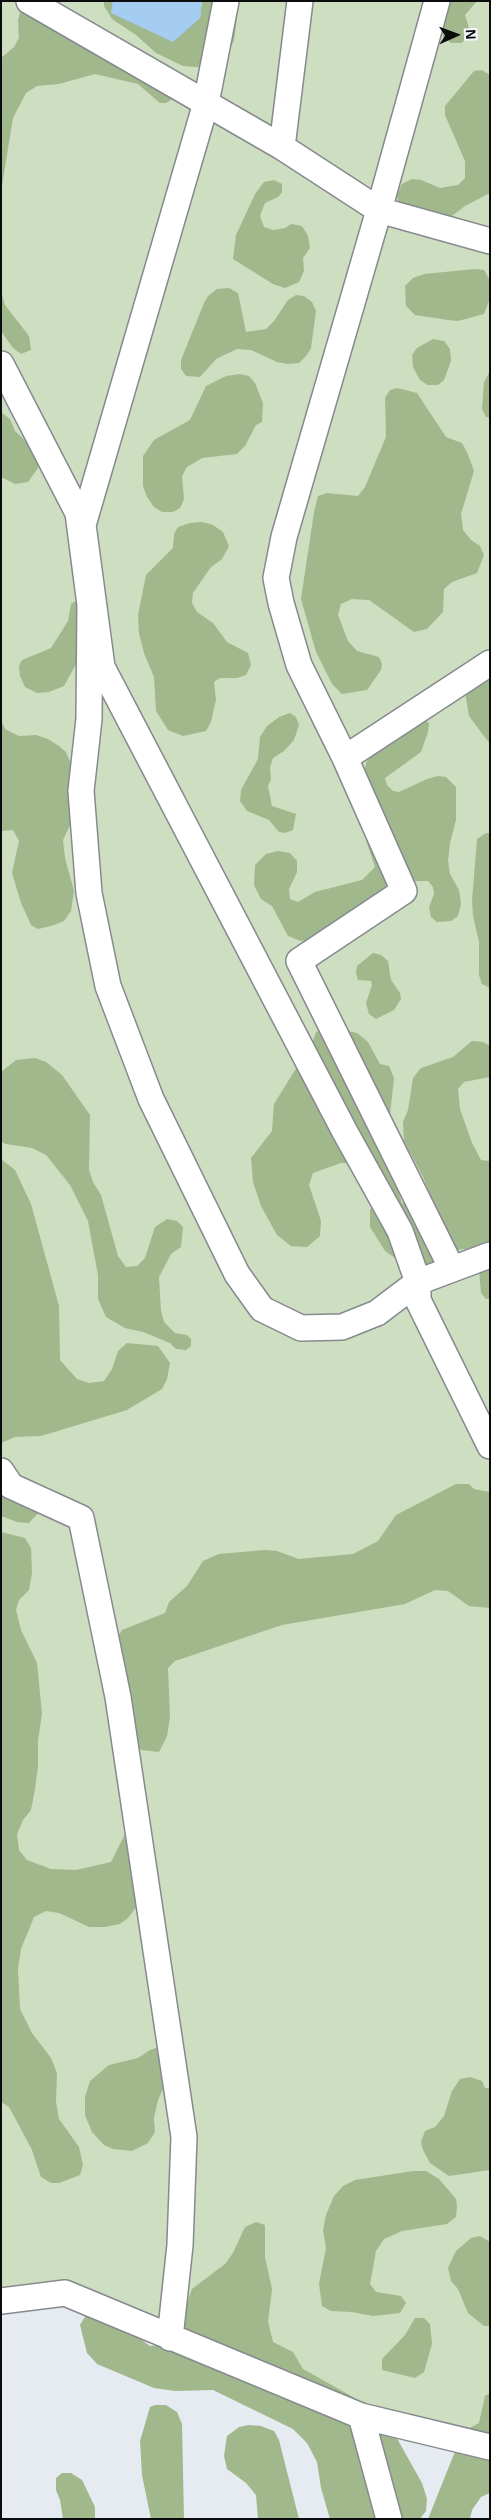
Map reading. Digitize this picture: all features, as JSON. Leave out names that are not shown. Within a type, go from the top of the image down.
[{"type":"lane","points":[[29,1],[282,147],[380,210],[490,241]]},
{"type":"lane","points":[[226,1],[206,103],[83,525],[102,667],[345,1132],[400,1232],[418,1282],[418,1300],[489,1440]]},
{"type":"lane","points":[[282,147],[300,1]]},
{"type":"lane","points":[[437,1],[380,210],[284,537],[276,578],[281,604],[299,664],[345,758],[404,891],[299,961],[452,1269]]},
{"type":"lane","points":[[1,364],[78,513],[90,605],[88,719],[81,791],[89,893],[108,986],[151,1099],[237,1274],[262,1309],[300,1328],[342,1327],[377,1313],[418,1282],[490,1255]]},
{"type":"lane","points":[[345,758],[490,663]]},
{"type":"lane","points":[[1,1471],[11,1486],[81,1518],[118,1697],[184,2137],[180,2245],[170,2338]]},
{"type":"lane","points":[[1,2301],[64,2293],[361,2416],[490,2447]]},
{"type":"lane","points":[[361,2416],[389,2519]]},
{"type":"green space","points":[[1,1],[490,1],[490,2443],[378,2416],[76,2295],[1,2290]]},
{"type":"green space","points":[[104,1],[113,1],[112,13],[200,18],[202,1],[239,1],[234,41],[222,60],[207,68],[183,66],[156,53],[136,35],[112,19],[104,6]]},
{"type":"green space","points":[[442,1],[477,1],[465,15],[470,31],[468,38],[461,43],[451,43],[443,37],[441,28]]},
{"type":"green space","points":[[22,5],[174,98],[166,103],[160,103],[138,84],[95,74],[59,84],[37,86],[26,93],[13,118],[1,192],[1,58],[14,47],[19,38],[18,20]]},
{"type":"green space","points":[[482,70],[490,75],[490,193],[465,206],[449,218],[399,208],[397,195],[402,184],[412,179],[421,180],[440,188],[458,185],[465,178],[465,161],[445,115],[445,106],[474,71]]},
{"type":"green space","points":[[274,180],[282,184],[282,192],[278,197],[265,203],[260,216],[264,227],[273,230],[285,228],[291,224],[302,226],[308,236],[310,248],[303,258],[304,271],[299,282],[285,288],[273,284],[233,259],[236,235],[255,194],[264,182]]},
{"type":"green space","points":[[475,269],[484,270],[489,279],[489,301],[484,314],[458,321],[448,320],[415,315],[406,306],[405,286],[413,278],[424,274]]},
{"type":"green space","points":[[229,288],[238,293],[246,332],[266,329],[274,321],[288,300],[296,295],[304,296],[312,302],[316,311],[311,348],[307,355],[299,363],[288,364],[277,362],[251,350],[237,349],[216,359],[200,377],[186,376],[181,369],[181,360],[204,303],[208,296],[217,289]]},
{"type":"green space","points":[[1,291],[5,305],[29,336],[31,350],[21,354],[13,348],[1,331]]},
{"type":"green space","points":[[433,339],[444,341],[450,349],[451,361],[444,380],[438,385],[428,385],[420,380],[413,367],[412,355],[417,348]]},
{"type":"green space","points":[[490,371],[490,418],[486,417],[482,409],[484,382]]},
{"type":"green space","points":[[240,374],[249,376],[255,383],[263,403],[262,422],[256,425],[245,446],[237,454],[202,458],[187,467],[182,476],[184,499],[180,508],[173,512],[162,512],[154,507],[147,497],[143,486],[143,456],[154,440],[190,420],[206,386],[226,376]]},
{"type":"green space","points":[[397,388],[417,393],[446,437],[462,443],[467,452],[474,471],[461,514],[463,530],[471,540],[480,546],[484,555],[477,573],[452,582],[444,589],[443,612],[427,629],[414,632],[369,600],[352,599],[341,604],[338,615],[348,641],[357,651],[379,657],[382,664],[381,670],[367,690],[342,694],[332,684],[316,652],[301,599],[314,512],[318,496],[327,493],[358,496],[365,487],[386,437],[385,398],[390,390]]},
{"type":"green space","points":[[1,412],[10,419],[15,431],[37,452],[38,468],[28,482],[15,484],[1,477]]},
{"type":"green space","points":[[202,522],[213,525],[223,532],[229,546],[222,559],[211,567],[193,593],[192,603],[197,612],[213,623],[227,642],[248,653],[251,665],[246,675],[237,678],[220,678],[214,682],[216,700],[211,722],[206,731],[183,736],[168,730],[156,711],[154,677],[144,653],[139,633],[138,615],[146,575],[173,548],[174,534],[178,527]]},
{"type":"green space","points":[[80,598],[86,646],[64,686],[49,692],[37,693],[25,687],[20,676],[19,666],[22,660],[51,648],[68,621],[71,604]]},
{"type":"green space","points":[[490,676],[490,744],[469,716],[465,692]]},
{"type":"green space","points":[[290,713],[296,717],[299,725],[294,740],[284,751],[273,758],[270,767],[271,779],[268,786],[272,806],[296,814],[293,830],[285,833],[279,832],[269,820],[247,811],[240,801],[241,790],[258,759],[260,737],[267,726],[279,717]]},
{"type":"green space","points":[[1,720],[5,729],[19,736],[36,735],[48,739],[59,746],[66,752],[72,766],[74,804],[71,823],[63,840],[65,858],[74,891],[71,911],[64,921],[38,929],[31,925],[21,903],[12,873],[19,841],[13,830],[1,831]]},
{"type":"green space","points":[[424,720],[429,723],[421,752],[385,778],[387,785],[393,791],[399,792],[438,776],[446,777],[456,787],[456,820],[448,860],[450,874],[459,890],[461,904],[458,916],[451,921],[437,922],[431,917],[429,907],[434,894],[433,887],[428,881],[408,881],[343,916],[312,940],[301,941],[288,936],[272,906],[261,899],[254,885],[255,865],[266,854],[278,851],[290,853],[297,861],[297,872],[289,889],[290,899],[298,902],[315,892],[362,880],[375,867],[363,831],[363,773],[367,761],[384,742]]},
{"type":"green space","points":[[486,833],[490,833],[490,988],[482,984],[479,975],[479,942],[473,916],[472,901],[477,839]]},
{"type":"green space","points":[[373,953],[381,955],[388,961],[391,980],[400,993],[401,999],[394,1010],[376,1019],[369,1014],[366,1003],[372,985],[371,981],[358,980],[356,973],[357,966]]},
{"type":"green space","points":[[322,1030],[344,1030],[357,1033],[368,1042],[380,1064],[389,1066],[394,1078],[389,1124],[389,1162],[402,1203],[413,1206],[427,1200],[429,1192],[404,1141],[403,1122],[408,1110],[413,1078],[421,1068],[453,1057],[472,1041],[483,1042],[490,1046],[490,1077],[464,1082],[458,1089],[460,1109],[472,1143],[481,1160],[490,1161],[490,1299],[486,1299],[481,1293],[479,1270],[469,1252],[463,1249],[453,1251],[434,1269],[405,1265],[385,1251],[370,1227],[370,1210],[377,1196],[354,1163],[341,1163],[313,1173],[309,1185],[321,1221],[320,1236],[307,1247],[291,1246],[277,1235],[261,1206],[253,1182],[251,1158],[272,1131],[274,1104],[313,1041],[316,1032]]},
{"type":"green space","points":[[35,1058],[46,1062],[62,1075],[90,1115],[89,1170],[93,1182],[101,1195],[118,1256],[126,1267],[137,1266],[145,1258],[155,1227],[167,1219],[177,1221],[183,1227],[181,1247],[171,1254],[159,1277],[161,1311],[164,1322],[175,1333],[187,1335],[191,1339],[191,1346],[186,1350],[176,1349],[170,1343],[143,1332],[125,1328],[106,1317],[98,1299],[98,1275],[88,1221],[70,1185],[46,1155],[32,1148],[1,1142],[1,1072],[16,1060]]},
{"type":"green space","points":[[1,1159],[15,1170],[31,1204],[59,1306],[60,1360],[77,1379],[89,1383],[104,1381],[112,1369],[118,1351],[127,1343],[158,1346],[170,1363],[167,1379],[162,1389],[127,1410],[41,1436],[15,1437],[1,1443]]},
{"type":"green space","points":[[1,1462],[42,1509],[29,1523],[17,1522],[1,1516]]},
{"type":"green space","points":[[456,1484],[469,1484],[474,1489],[490,1492],[490,1608],[469,1606],[448,1591],[435,1590],[405,1604],[282,1625],[175,1661],[168,1668],[170,1717],[167,1736],[159,1752],[142,1750],[128,1743],[110,1648],[122,1630],[165,1613],[169,1602],[187,1586],[203,1561],[219,1554],[265,1550],[277,1551],[299,1559],[353,1554],[378,1541],[396,1515]]},
{"type":"green space","points":[[1,1532],[25,1538],[31,1548],[32,1573],[29,1590],[19,1600],[16,1610],[21,1630],[37,1663],[42,1713],[35,1789],[31,1810],[23,1820],[17,1834],[19,1850],[27,1860],[51,1869],[76,1870],[111,1862],[127,1830],[147,1834],[153,1844],[154,1883],[128,1918],[120,1924],[89,1927],[59,1913],[46,1911],[34,1917],[21,1949],[18,1969],[20,2009],[32,2033],[51,2058],[57,2073],[56,2102],[59,2119],[79,2147],[83,2165],[80,2175],[59,2183],[51,2183],[41,2177],[32,2150],[14,2116],[9,2107],[1,2102]]},
{"type":"green space","points":[[162,2046],[165,2084],[158,2100],[154,2118],[155,2132],[148,2143],[132,2151],[113,2149],[104,2145],[92,2132],[85,2115],[85,2097],[90,2081],[109,2065],[138,2058],[150,2050]]},
{"type":"green space","points":[[470,2077],[482,2081],[485,2088],[490,2088],[490,2170],[449,2176],[430,2163],[421,2142],[425,2131],[435,2127],[444,2116],[452,2091],[460,2079]]},
{"type":"green space","points":[[413,2171],[426,2171],[439,2179],[456,2199],[456,2217],[447,2224],[402,2231],[384,2239],[376,2251],[370,2284],[376,2292],[401,2296],[406,2303],[400,2313],[373,2316],[331,2311],[322,2306],[319,2284],[326,2248],[323,2230],[326,2215],[334,2196],[343,2186],[355,2180]]},
{"type":"green space","points":[[256,2222],[265,2225],[265,2257],[272,2289],[268,2322],[273,2342],[293,2352],[303,2369],[369,2406],[390,2426],[422,2483],[427,2499],[426,2511],[420,2519],[330,2519],[321,2488],[317,2462],[307,2443],[293,2429],[213,2390],[175,2391],[154,2388],[97,2364],[87,2353],[80,2325],[86,2315],[135,2335],[150,2346],[172,2344],[185,2321],[186,2306],[192,2289],[225,2264],[233,2253],[245,2227]]},
{"type":"green space","points":[[480,2236],[490,2242],[490,2326],[484,2326],[468,2313],[458,2289],[451,2281],[448,2268],[456,2251],[471,2238]]},
{"type":"green space","points":[[415,2318],[424,2318],[430,2324],[432,2344],[424,2372],[415,2378],[382,2370],[382,2359],[405,2335]]},
{"type":"green space","points":[[490,2393],[490,2493],[481,2497],[472,2510],[470,2519],[428,2519],[458,2444],[468,2429],[479,2423],[485,2396]]},
{"type":"green space","points":[[166,2405],[177,2412],[182,2424],[184,2519],[151,2519],[142,2475],[140,2441],[150,2407]]},
{"type":"green space","points":[[249,2425],[261,2426],[274,2431],[279,2440],[299,2519],[258,2519],[256,2495],[246,2483],[227,2469],[224,2456],[227,2436],[239,2427]]},
{"type":"green space","points":[[62,2473],[71,2473],[82,2480],[95,2507],[95,2519],[63,2519],[60,2500],[56,2490],[56,2478]]},
{"type":"water","points":[[113,1],[202,1],[200,18],[173,42],[111,13]]}]
